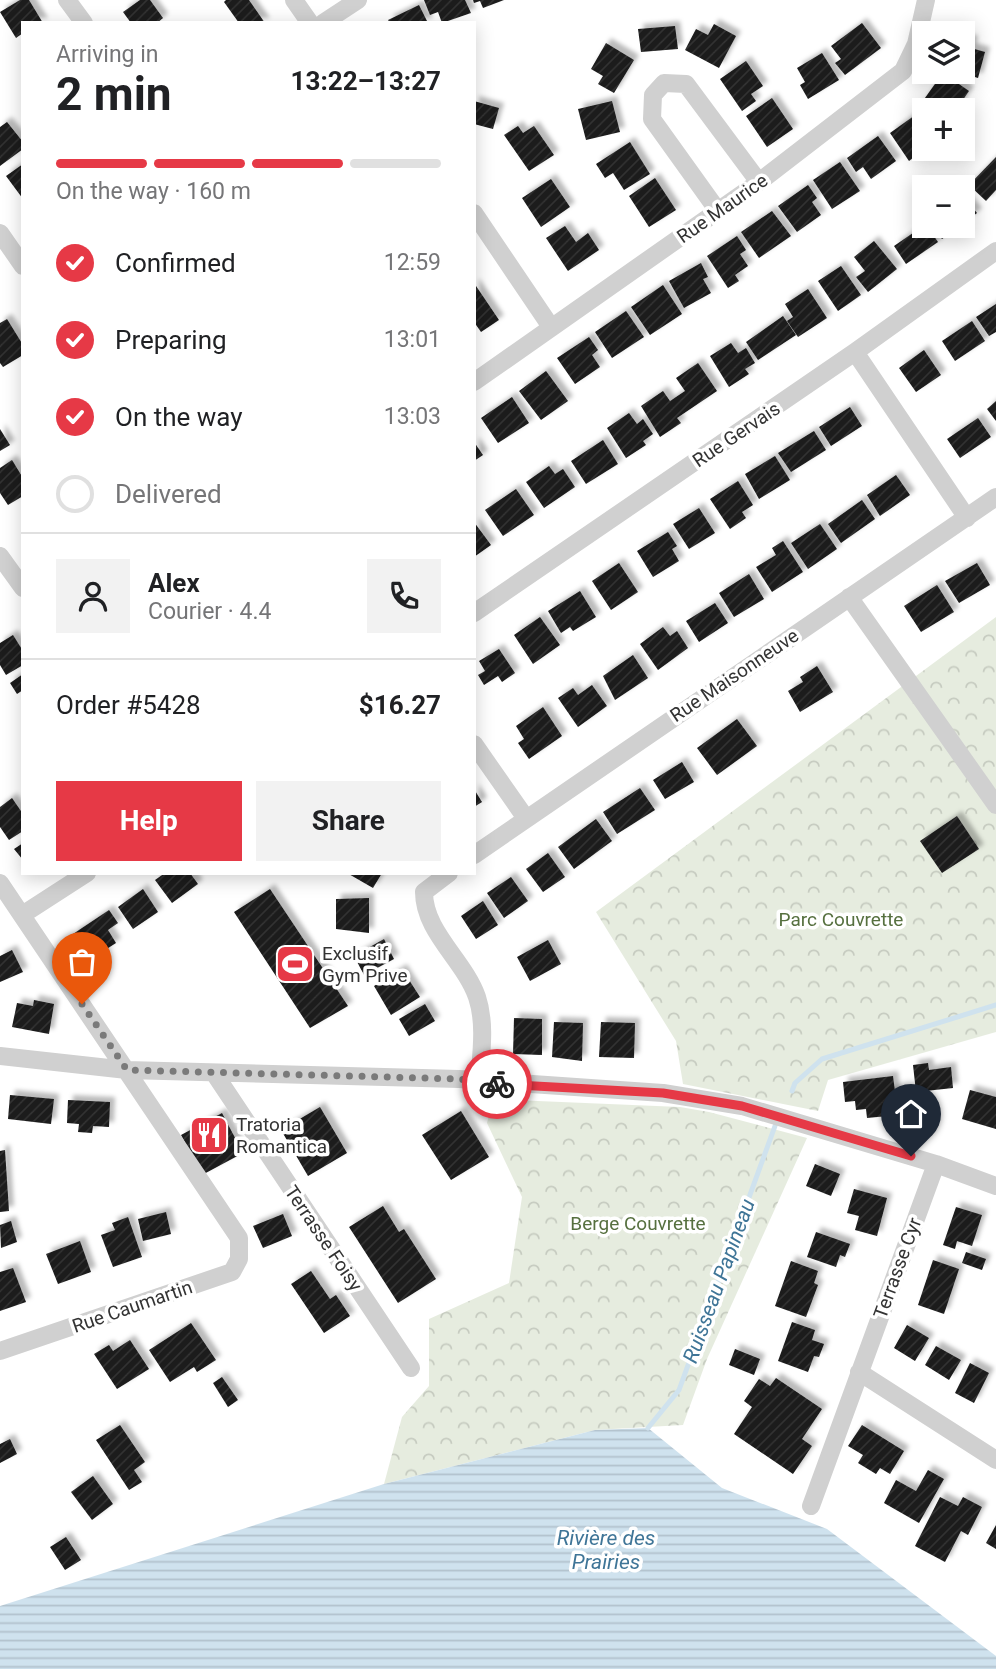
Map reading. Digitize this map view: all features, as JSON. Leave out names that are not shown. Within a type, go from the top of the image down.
[{"type":"street","points":[[67,0],[82,21]]},
{"type":"street","points":[[295,0],[309,21]]},
{"type":"street","points":[[326,21],[358,0]]},
{"type":"street","name":"Rue Maurice","points":[[476,381],[718,211],[903,71],[916,44],[926,0]]},
{"type":"street","points":[[718,211],[652,118],[653,95],[664,83],[686,84],[759,181]]},
{"type":"street","points":[[476,216],[551,327]]},
{"type":"street","points":[[0,233],[21,263]]},
{"type":"street","name":"Rue Gervais","points":[[476,612],[855,352],[996,251]]},
{"type":"street","points":[[855,352],[967,518]]},
{"type":"street","name":"Rue Maisonneuve","points":[[476,854],[525,817],[996,497]]},
{"type":"street","points":[[0,556],[21,585]]},
{"type":"street","points":[[849,597],[996,805]]},
{"type":"street","points":[[476,747],[525,817]]},
{"type":"street","points":[[22,915],[84,875]]},
{"type":"street","points":[[446,875],[424,892],[424,909],[477,995],[482,1023],[479,1083]]},
{"type":"street","points":[[0,883],[127,1070]]},
{"type":"street","points":[[0,1056],[127,1070],[459,1079],[479,1083],[663,1093],[742,1106],[936,1164],[996,1186]]},
{"type":"street","name":"Rue Caumartin","points":[[0,1351],[232,1272],[239,1259],[239,1238],[127,1070]]},
{"type":"street","name":"Terrasse Foisy","points":[[214,1073],[411,1368]]},
{"type":"street","name":"Terrasse Cyr","points":[[811,1506],[936,1164]]},
{"type":"street","points":[[859,1373],[996,1460]]},
{"type":"green space","name":"Parc Couvrette","points":[[996,617],[996,1032],[828,1080],[818,1111],[683,1084],[676,1041],[596,912]]},
{"type":"green space","name":"Berge Couvrette","points":[[493,1099],[680,1107],[807,1138],[707,1359],[683,1425],[595,1430],[384,1484],[402,1417],[429,1386],[429,1319],[509,1283],[522,1197],[487,1123]]},
{"type":"water","name":"Rivière des Prairies","points":[[648,1428],[722,1488],[827,1529],[996,1656],[996,1669],[0,1669],[0,1606],[384,1484],[595,1430]]},
{"type":"building","points":[[20,0],[29,0],[42,21],[21,21],[21,34],[16,38],[0,12]]},
{"type":"building","points":[[140,0],[150,0],[163,18],[159,21],[130,21],[123,12]]},
{"type":"building","points":[[249,0],[264,21],[238,21],[224,2]]},
{"type":"building","points":[[424,0],[465,0],[471,13],[448,21],[441,21],[438,12],[430,15]]},
{"type":"building","points":[[473,0],[504,0],[483,8],[480,1],[474,3]]},
{"type":"building","points":[[419,5],[427,21],[389,21]]},
{"type":"building","points":[[862,23],[881,48],[845,75],[835,63],[841,59],[831,46]]},
{"type":"building","points":[[714,24],[736,36],[719,68],[685,50],[696,29],[708,35]]},
{"type":"building","points":[[675,26],[678,49],[641,52],[638,29]]},
{"type":"building","points":[[606,43],[634,60],[614,93],[598,84],[603,76],[591,69]]},
{"type":"building","points":[[975,49],[985,52],[978,78],[975,77]]},
{"type":"building","points":[[822,53],[839,80],[808,99],[800,85],[805,82],[797,68]]},
{"type":"building","points":[[746,61],[763,86],[751,94],[756,101],[742,111],[720,79]]},
{"type":"building","points":[[935,84],[959,84],[969,91],[964,98],[925,98]]},
{"type":"building","points":[[772,98],[793,129],[767,147],[746,116]]},
{"type":"building","points":[[612,101],[620,132],[586,140],[578,109]]},
{"type":"building","points":[[476,102],[499,108],[493,129],[476,125]]},
{"type":"building","points":[[912,117],[912,159],[909,161],[890,133]]},
{"type":"building","points":[[7,122],[21,140],[21,150],[0,166],[0,127]]},
{"type":"building","points":[[518,126],[523,133],[534,126],[554,155],[529,171],[504,135]]},
{"type":"building","points":[[878,136],[896,161],[871,179],[863,167],[856,172],[847,158]]},
{"type":"building","points":[[630,142],[650,174],[624,190],[613,173],[605,178],[596,164]]},
{"type":"building","points":[[996,157],[996,190],[986,201],[975,191],[975,179]]},
{"type":"building","points":[[840,162],[860,191],[832,209],[813,180]]},
{"type":"building","points":[[21,165],[21,196],[6,176]]},
{"type":"building","points":[[655,178],[676,210],[649,227],[629,196]]},
{"type":"building","points":[[551,179],[570,207],[541,227],[522,198]]},
{"type":"building","points":[[808,185],[817,198],[812,202],[821,215],[797,232],[778,206]]},
{"type":"building","points":[[772,211],[791,236],[759,258],[741,232]]},
{"type":"building","points":[[565,226],[576,242],[588,233],[599,250],[568,271],[546,238]]},
{"type":"building","points":[[912,234],[912,238],[935,238],[938,242],[906,264],[894,246]]},
{"type":"building","points":[[737,236],[746,250],[740,254],[748,266],[735,275],[739,281],[728,288],[707,256]]},
{"type":"building","points":[[874,241],[897,269],[868,292],[856,277],[865,271],[854,257]]},
{"type":"building","points":[[701,263],[708,277],[703,279],[711,293],[684,308],[669,281]]},
{"type":"building","points":[[841,266],[861,295],[838,311],[818,281]]},
{"type":"building","points":[[663,285],[682,314],[650,335],[631,307]]},
{"type":"building","points":[[476,286],[499,320],[481,332],[476,325]]},
{"type":"building","points":[[808,289],[827,318],[798,337],[787,321],[793,317],[785,304]]},
{"type":"building","points":[[996,304],[996,332],[989,336],[976,317]]},
{"type":"building","points":[[626,311],[644,337],[612,358],[595,332]]},
{"type":"building","points":[[783,316],[796,335],[758,360],[746,342]]},
{"type":"building","points":[[7,319],[21,342],[21,356],[3,367],[0,363],[0,323]]},
{"type":"building","points":[[972,321],[985,341],[955,361],[942,341]]},
{"type":"building","points":[[589,337],[598,350],[592,355],[600,367],[575,384],[557,358]]},
{"type":"building","points":[[731,343],[738,353],[746,348],[755,363],[745,369],[749,374],[729,387],[710,356]]},
{"type":"building","points":[[924,350],[941,375],[916,392],[899,368]]},
{"type":"building","points":[[698,363],[717,391],[677,418],[681,423],[660,437],[641,406],[663,391],[670,401],[685,391],[676,378]]},
{"type":"building","points":[[546,371],[568,401],[541,420],[519,391]]},
{"type":"building","points":[[512,397],[529,423],[498,443],[481,418]]},
{"type":"building","points":[[996,401],[996,421],[987,409]]},
{"type":"building","points":[[850,407],[862,426],[831,446],[819,427]]},
{"type":"building","points":[[629,413],[637,424],[643,419],[653,434],[643,441],[646,445],[626,458],[607,428]]},
{"type":"building","points":[[978,418],[991,437],[960,458],[947,439]]},
{"type":"building","points":[[0,429],[10,445],[0,451]]},
{"type":"building","points":[[814,431],[826,450],[791,472],[778,453]]},
{"type":"building","points":[[603,440],[618,464],[586,484],[571,461]]},
{"type":"building","points":[[476,445],[483,455],[476,460]]},
{"type":"building","points":[[775,456],[790,480],[759,499],[745,474]]},
{"type":"building","points":[[12,460],[21,475],[21,497],[8,505],[0,493],[0,468]]},
{"type":"building","points":[[549,466],[555,474],[563,469],[575,487],[544,508],[526,482]]},
{"type":"building","points":[[896,475],[910,495],[880,516],[867,495]]},
{"type":"building","points":[[738,481],[753,505],[742,512],[746,518],[730,529],[710,499]]},
{"type":"building","points":[[516,489],[534,515],[503,536],[485,510]]},
{"type":"building","points":[[862,500],[875,519],[841,543],[828,524]]},
{"type":"building","points":[[699,508],[715,533],[689,549],[673,524]]},
{"type":"building","points":[[820,524],[837,549],[808,569],[791,543]]},
{"type":"building","points":[[476,525],[491,545],[476,556]]},
{"type":"building","points":[[668,532],[677,546],[672,549],[679,561],[653,577],[637,551]]},
{"type":"building","points":[[783,541],[803,572],[772,592],[756,567],[776,555],[772,548]]},
{"type":"building","points":[[619,563],[638,592],[611,610],[592,581]]},
{"type":"building","points":[[977,563],[990,585],[959,603],[945,581]]},
{"type":"building","points":[[749,574],[764,599],[734,617],[719,593]]},
{"type":"building","points":[[937,585],[954,612],[921,632],[904,606]]},
{"type":"building","points":[[580,591],[596,617],[573,631],[570,627],[561,633],[548,611]]},
{"type":"building","points":[[715,603],[728,623],[699,642],[686,621]]},
{"type":"building","points":[[540,617],[560,645],[533,664],[514,635]]},
{"type":"building","points":[[663,627],[670,636],[677,631],[688,648],[658,670],[640,644]]},
{"type":"building","points":[[13,635],[21,648],[21,666],[6,675],[0,665],[0,643]]},
{"type":"building","points":[[499,649],[515,673],[502,682],[498,676],[484,685],[478,675],[485,671],[479,661]]},
{"type":"building","points":[[633,655],[648,678],[615,700],[603,676]]},
{"type":"building","points":[[817,666],[833,692],[800,712],[788,691],[803,682],[800,677]]},
{"type":"building","points":[[21,675],[21,691],[17,694],[10,683]]},
{"type":"building","points":[[592,685],[607,706],[578,727],[558,698],[573,688],[578,695]]},
{"type":"building","points":[[543,707],[562,736],[529,759],[518,743],[524,739],[516,726]]},
{"type":"building","points":[[737,719],[757,746],[717,775],[697,748]]},
{"type":"building","points":[[682,762],[694,782],[665,799],[653,780]]},
{"type":"building","points":[[640,788],[655,810],[617,834],[603,812]]},
{"type":"building","points":[[476,792],[482,802],[476,806]]},
{"type":"building","points":[[12,798],[21,811],[21,832],[9,840],[0,827],[0,807]]},
{"type":"building","points":[[957,816],[979,849],[942,873],[920,841]]},
{"type":"building","points":[[596,819],[612,841],[574,869],[558,847]]},
{"type":"building","points":[[21,844],[21,858],[14,849]]},
{"type":"building","points":[[548,853],[565,877],[543,892],[526,869]]},
{"type":"building","points":[[162,875],[191,875],[198,884],[172,903],[155,880]]},
{"type":"building","points":[[350,875],[381,875],[373,888]]},
{"type":"building","points":[[511,877],[528,901],[504,918],[487,893]]},
{"type":"building","points":[[143,889],[158,912],[133,929],[118,907]]},
{"type":"building","points":[[270,889],[348,1006],[310,1028],[234,912]]},
{"type":"building","points":[[369,898],[369,933],[336,929],[336,899]]},
{"type":"building","points":[[483,901],[498,925],[476,939],[461,916]]},
{"type":"building","points":[[109,910],[118,923],[108,930],[116,943],[105,950],[102,946],[87,955],[73,934]]},
{"type":"building","points":[[384,939],[394,959],[364,975],[354,956]]},
{"type":"building","points":[[548,940],[561,964],[530,981],[517,957]]},
{"type":"building","points":[[12,950],[23,972],[0,982],[0,956]]},
{"type":"building","points":[[402,969],[420,997],[391,1015],[374,986]]},
{"type":"building","points":[[34,1000],[54,1004],[49,1034],[12,1027],[17,1003],[33,1006]]},
{"type":"building","points":[[425,1004],[435,1021],[409,1036],[399,1019]]},
{"type":"building","points":[[514,1018],[542,1019],[542,1055],[513,1054]]},
{"type":"building","points":[[554,1022],[583,1023],[582,1061],[552,1057]]},
{"type":"building","points":[[601,1022],[635,1023],[634,1058],[599,1057]]},
{"type":"building","points":[[928,1063],[929,1070],[951,1067],[953,1088],[916,1092],[913,1065]]},
{"type":"building","points":[[893,1076],[898,1115],[867,1118],[866,1109],[856,1110],[855,1101],[845,1102],[843,1082]]},
{"type":"building","points":[[970,1090],[996,1097],[996,1129],[962,1119]]},
{"type":"building","points":[[10,1095],[54,1099],[51,1124],[8,1119]]},
{"type":"building","points":[[68,1100],[110,1102],[109,1127],[93,1126],[92,1133],[78,1132],[79,1124],[67,1123]]},
{"type":"building","points":[[320,1107],[347,1153],[308,1176],[281,1130]]},
{"type":"building","points":[[461,1111],[489,1157],[451,1180],[422,1135]]},
{"type":"building","points":[[222,1113],[243,1153],[202,1175],[181,1135]]},
{"type":"building","points":[[5,1150],[9,1211],[0,1212],[0,1151]]},
{"type":"building","points":[[815,1164],[840,1174],[831,1196],[806,1186]]},
{"type":"building","points":[[854,1189],[887,1198],[877,1236],[855,1230],[859,1216],[847,1213]]},
{"type":"building","points":[[383,1206],[399,1232],[404,1229],[436,1279],[398,1303],[349,1227]]},
{"type":"building","points":[[956,1207],[982,1215],[972,1246],[957,1241],[955,1249],[943,1245]]},
{"type":"building","points":[[166,1212],[171,1234],[143,1241],[138,1219]]},
{"type":"building","points":[[283,1214],[292,1236],[263,1248],[253,1226]]},
{"type":"building","points":[[128,1217],[142,1257],[113,1267],[101,1235],[115,1230],[112,1223]]},
{"type":"building","points":[[11,1221],[17,1242],[1,1248],[0,1225]]},
{"type":"building","points":[[816,1232],[850,1244],[845,1257],[840,1255],[836,1267],[807,1257]]},
{"type":"building","points":[[80,1241],[91,1272],[58,1284],[46,1254]]},
{"type":"building","points":[[966,1252],[986,1259],[982,1270],[962,1263]]},
{"type":"building","points":[[933,1260],[959,1269],[944,1314],[918,1305]]},
{"type":"building","points":[[791,1261],[818,1271],[814,1283],[818,1285],[806,1317],[775,1306]]},
{"type":"building","points":[[13,1268],[26,1302],[0,1311],[0,1272]]},
{"type":"building","points":[[311,1271],[330,1299],[336,1295],[350,1316],[324,1333],[291,1284]]},
{"type":"building","points":[[792,1322],[815,1330],[812,1340],[824,1344],[819,1357],[814,1356],[808,1372],[778,1361]]},
{"type":"building","points":[[191,1323],[216,1360],[197,1372],[194,1367],[170,1382],[149,1350]]},
{"type":"building","points":[[907,1325],[929,1338],[915,1361],[894,1348]]},
{"type":"building","points":[[130,1340],[149,1369],[117,1389],[94,1354],[109,1345],[113,1351]]},
{"type":"building","points":[[936,1346],[961,1360],[949,1380],[925,1365]]},
{"type":"building","points":[[735,1349],[760,1359],[754,1375],[729,1365]]},
{"type":"building","points":[[970,1363],[989,1373],[974,1403],[955,1393]]},
{"type":"building","points":[[222,1377],[238,1400],[228,1407],[213,1383]]},
{"type":"building","points":[[776,1378],[822,1409],[802,1439],[812,1446],[793,1474],[734,1434],[752,1407],[744,1401],[759,1379],[770,1386]]},
{"type":"building","points":[[120,1425],[145,1462],[134,1470],[142,1482],[129,1490],[96,1440]]},
{"type":"building","points":[[862,1425],[904,1451],[890,1474],[880,1468],[876,1474],[858,1463],[863,1455],[848,1446]]},
{"type":"building","points":[[10,1439],[17,1454],[0,1463],[0,1444]]},
{"type":"building","points":[[928,1470],[944,1479],[919,1523],[884,1503],[896,1480],[916,1491]]},
{"type":"building","points":[[93,1476],[113,1504],[92,1520],[71,1492]]},
{"type":"building","points":[[940,1497],[958,1506],[963,1497],[982,1507],[968,1535],[961,1531],[945,1562],[915,1546]]},
{"type":"building","points":[[996,1525],[996,1549],[986,1543]]},
{"type":"building","points":[[66,1537],[81,1560],[65,1570],[50,1547]]},
{"type":"waterway","name":"Ruisseau Papineau","points":[[792,1091],[795,1083],[822,1059],[996,1005]]},
{"type":"waterway","name":"Ruisseau Papineau","points":[[648,1428],[679,1390],[775,1126]]},
{"type":"way so far","points":[[82,1004],[127,1070],[459,1079],[497,1084]]},
{"type":"place","name":"Exclusif Gym Prive","points":[[295,964]]},
{"type":"place","name":"Tratoria Romantica","points":[[209,1135]]},
{"type":"route","points":[[497,1084],[663,1093],[742,1106],[911,1156]]}]
